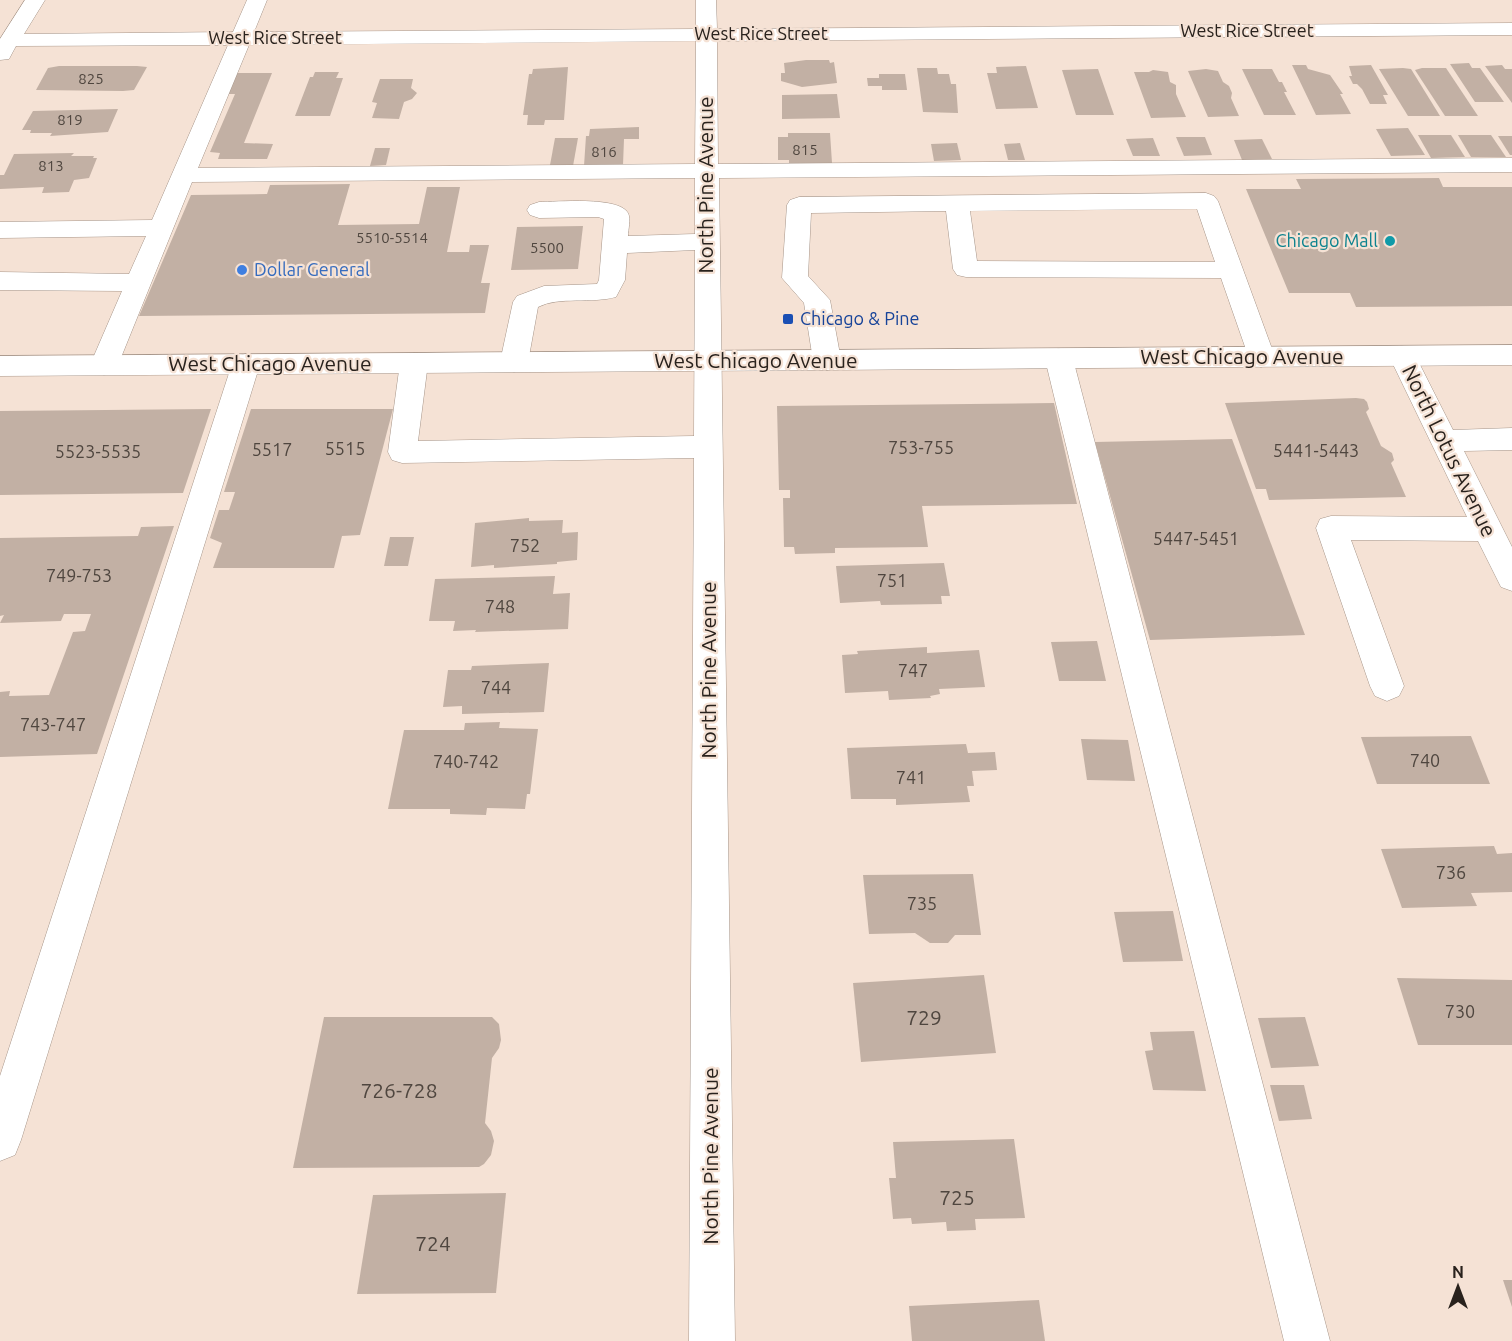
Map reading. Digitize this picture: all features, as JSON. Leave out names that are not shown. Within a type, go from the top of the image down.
[{"type":"street","points":[[5,48],[35,0]]},
{"type":"street","points":[[105,365],[257,0]]},
{"type":"street","name":"North Pine Avenue","points":[[706,0],[712,1341]]},
{"type":"street","name":"West Rice Street","points":[[5,48],[242,38],[1512,29]]},
{"type":"street","points":[[184,175],[1512,165]]},
{"type":"street","points":[[827,360],[817,300],[795,278],[799,205],[1206,201],[1261,357]]},
{"type":"street","points":[[957,204],[966,268],[1230,270]]},
{"type":"street","points":[[514,362],[526,302],[536,296],[594,294],[607,291],[612,280],[617,215],[600,209],[539,210]]},
{"type":"street","points":[[0,230],[162,228]]},
{"type":"street","points":[[615,244],[707,242]]},
{"type":"street","points":[[0,281],[139,283]]},
{"type":"street","name":"West Chicago Avenue","points":[[0,366],[1512,355]]},
{"type":"street","name":"North Lotus Avenue","points":[[1402,356],[1512,578]]},
{"type":"street","points":[[1059,359],[1307,1341]]},
{"type":"street","points":[[414,363],[402,452],[708,447]]},
{"type":"street","points":[[0,1140],[246,364]]},
{"type":"street","points":[[1444,441],[1512,439]]},
{"type":"street","points":[[1387,686],[1331,528],[1488,529]]},
{"type":"building","points":[[806,60],[834,62],[837,83],[802,87],[781,81],[781,73],[785,73],[784,63]]},
{"type":"building","points":[[1469,63],[1472,68],[1480,68],[1504,102],[1475,102],[1450,64]]},
{"type":"building","points":[[1292,65],[1306,65],[1308,69],[1330,75],[1343,94],[1340,94],[1351,114],[1316,115]]},
{"type":"building","points":[[1371,65],[1388,95],[1383,95],[1387,104],[1370,104],[1362,89],[1357,84],[1353,84],[1349,76],[1352,76],[1349,66]]},
{"type":"building","points":[[1502,65],[1505,69],[1512,69],[1512,103],[1485,66]]},
{"type":"building","points":[[59,66],[147,67],[134,90],[36,90],[48,68]]},
{"type":"building","points":[[1026,66],[1038,108],[996,109],[987,73],[997,73],[996,67]]},
{"type":"building","points":[[568,67],[564,120],[545,120],[544,125],[527,125],[528,115],[523,115],[529,74],[532,74],[533,69]]},
{"type":"building","points":[[917,68],[937,68],[938,74],[949,74],[951,84],[956,84],[958,113],[923,112]]},
{"type":"building","points":[[1446,68],[1478,116],[1445,116],[1415,70]]},
{"type":"building","points":[[1098,69],[1114,115],[1076,115],[1062,70]]},
{"type":"building","points":[[1206,69],[1218,71],[1223,82],[1229,86],[1232,93],[1231,98],[1239,116],[1208,117],[1188,71]]},
{"type":"building","points":[[1242,69],[1272,69],[1279,82],[1282,82],[1287,92],[1284,92],[1296,115],[1264,115]]},
{"type":"building","points":[[1379,69],[1411,69],[1440,116],[1408,116]]},
{"type":"building","points":[[1153,70],[1168,72],[1170,82],[1176,85],[1176,94],[1186,117],[1151,118],[1134,72]]},
{"type":"building","points":[[315,72],[339,72],[336,78],[343,78],[330,116],[295,116],[310,77],[313,77]]},
{"type":"building","points":[[232,73],[272,73],[244,143],[273,144],[267,159],[218,159],[220,153],[210,152],[235,94],[223,94]]},
{"type":"building","points":[[879,74],[905,74],[907,90],[882,90],[882,86],[868,86],[867,78],[879,78]]},
{"type":"building","points":[[380,79],[413,79],[411,88],[417,93],[412,99],[404,102],[399,119],[372,118],[377,103],[372,102]]},
{"type":"building","points":[[837,94],[840,118],[782,119],[782,95]]},
{"type":"building","points":[[118,109],[108,132],[50,136],[52,133],[30,133],[31,130],[22,130],[33,111]]},
{"type":"building","points":[[639,127],[639,139],[624,139],[623,165],[584,166],[586,136],[589,136],[590,129]]},
{"type":"building","points":[[1408,128],[1425,155],[1391,156],[1376,129]]},
{"type":"building","points":[[788,133],[830,133],[832,163],[789,163],[789,160],[778,160],[778,137],[788,137]]},
{"type":"building","points":[[1418,135],[1451,135],[1465,157],[1431,158]]},
{"type":"building","points":[[1458,135],[1491,135],[1506,157],[1471,157]]},
{"type":"building","points":[[1498,136],[1512,136],[1512,155],[1510,155]]},
{"type":"building","points":[[1176,137],[1205,137],[1212,155],[1184,156]]},
{"type":"building","points":[[555,138],[578,138],[573,166],[550,165]]},
{"type":"building","points":[[1153,138],[1160,156],[1133,156],[1126,139]]},
{"type":"building","points":[[1262,139],[1272,159],[1242,160],[1234,140]]},
{"type":"building","points":[[957,143],[961,160],[934,161],[931,144]]},
{"type":"building","points":[[1020,143],[1025,160],[1008,160],[1004,144]]},
{"type":"building","points":[[375,148],[390,148],[386,165],[370,166]]},
{"type":"building","points":[[74,153],[71,156],[97,158],[89,178],[74,180],[69,192],[42,193],[44,187],[0,189],[0,175],[4,175],[14,154]]},
{"type":"building","name":"Chicago Mall","points":[[1439,178],[1443,187],[1512,187],[1512,306],[1356,307],[1350,293],[1289,293],[1246,189],[1301,189],[1296,179]]},
{"type":"building","points":[[350,184],[338,225],[419,224],[427,187],[460,187],[447,252],[469,252],[470,245],[489,245],[481,283],[490,283],[485,313],[139,316],[191,195],[267,194],[270,185]]},
{"type":"building","points":[[583,226],[578,269],[511,270],[517,227]]},
{"type":"building","points":[[1356,398],[1367,402],[1369,409],[1366,412],[1381,446],[1392,453],[1394,460],[1391,463],[1406,497],[1269,500],[1266,489],[1256,489],[1225,403]]},
{"type":"building","points":[[1054,403],[1077,504],[922,506],[928,547],[835,548],[835,553],[795,554],[794,547],[784,547],[783,498],[790,498],[790,490],[779,490],[777,406]]},
{"type":"building","points":[[211,409],[183,493],[0,495],[0,411]]},
{"type":"building","points":[[251,409],[393,409],[360,535],[342,536],[334,568],[213,568],[222,543],[210,538],[219,510],[229,510],[235,492],[224,492]]},
{"type":"building","points":[[1232,439],[1305,635],[1150,640],[1095,442]]},
{"type":"building","points":[[529,518],[529,521],[563,520],[562,533],[578,532],[577,560],[557,562],[557,564],[494,568],[494,565],[471,567],[475,523]]},
{"type":"building","points":[[174,526],[97,754],[0,757],[0,692],[10,691],[9,696],[49,695],[73,632],[85,631],[91,614],[64,614],[61,621],[0,623],[4,615],[0,616],[0,538],[138,536],[141,527]]},
{"type":"building","points":[[390,537],[414,537],[408,566],[384,566]]},
{"type":"building","points":[[944,563],[950,596],[941,596],[942,604],[881,605],[880,601],[840,603],[836,566]]},
{"type":"building","points":[[555,576],[553,594],[570,593],[568,629],[453,631],[455,621],[429,621],[435,579]]},
{"type":"building","points":[[1097,641],[1106,681],[1059,681],[1051,642]]},
{"type":"building","points":[[927,647],[927,653],[979,650],[985,687],[939,689],[940,694],[930,696],[931,698],[889,700],[888,691],[845,693],[842,655],[858,654],[857,651]]},
{"type":"building","points":[[549,663],[544,712],[462,714],[462,706],[443,707],[448,670],[471,670],[472,666]]},
{"type":"building","points":[[500,722],[499,728],[538,729],[530,794],[527,794],[525,809],[487,808],[486,815],[450,814],[450,809],[388,809],[404,730],[464,730],[465,723]]},
{"type":"building","points":[[1471,736],[1490,784],[1377,784],[1361,737]]},
{"type":"building","points":[[1081,739],[1128,740],[1135,781],[1087,780]]},
{"type":"building","points":[[966,744],[968,753],[995,752],[997,770],[972,771],[974,786],[967,786],[970,802],[896,805],[896,799],[851,799],[847,748]]},
{"type":"building","points":[[1494,846],[1497,854],[1512,853],[1512,892],[1471,893],[1477,906],[1402,908],[1381,849]]},
{"type":"building","points":[[973,874],[981,935],[955,935],[948,943],[930,943],[915,933],[869,934],[863,875]]},
{"type":"building","points":[[1173,911],[1183,961],[1123,962],[1114,912]]},
{"type":"building","points":[[984,975],[996,1053],[861,1062],[853,983]]},
{"type":"building","points":[[1397,978],[1512,980],[1512,1045],[1418,1045]]},
{"type":"building","points":[[324,1017],[492,1017],[499,1024],[501,1040],[492,1058],[485,1123],[494,1141],[491,1155],[484,1164],[479,1167],[293,1168]]},
{"type":"building","points":[[1305,1017],[1319,1066],[1271,1068],[1258,1018]]},
{"type":"building","points":[[1194,1031],[1206,1091],[1153,1090],[1145,1051],[1153,1050],[1150,1032]]},
{"type":"building","points":[[1270,1085],[1304,1085],[1312,1119],[1279,1121]]},
{"type":"building","points":[[1014,1139],[1025,1218],[975,1219],[976,1230],[947,1231],[946,1222],[912,1224],[911,1218],[893,1219],[889,1178],[896,1178],[893,1142]]},
{"type":"building","points":[[506,1193],[496,1293],[357,1294],[373,1195]]},
{"type":"building","points":[[1503,1280],[1512,1280],[1512,1307]]},
{"type":"building","points":[[1039,1300],[1045,1341],[912,1341],[909,1306]]},
{"type":"place","name":"Chicago Mall","points":[[1390,241]]},
{"type":"place","name":"Dollar General","points":[[242,270]]},
{"type":"place","name":"Chicago & Pine","points":[[788,319]]}]
